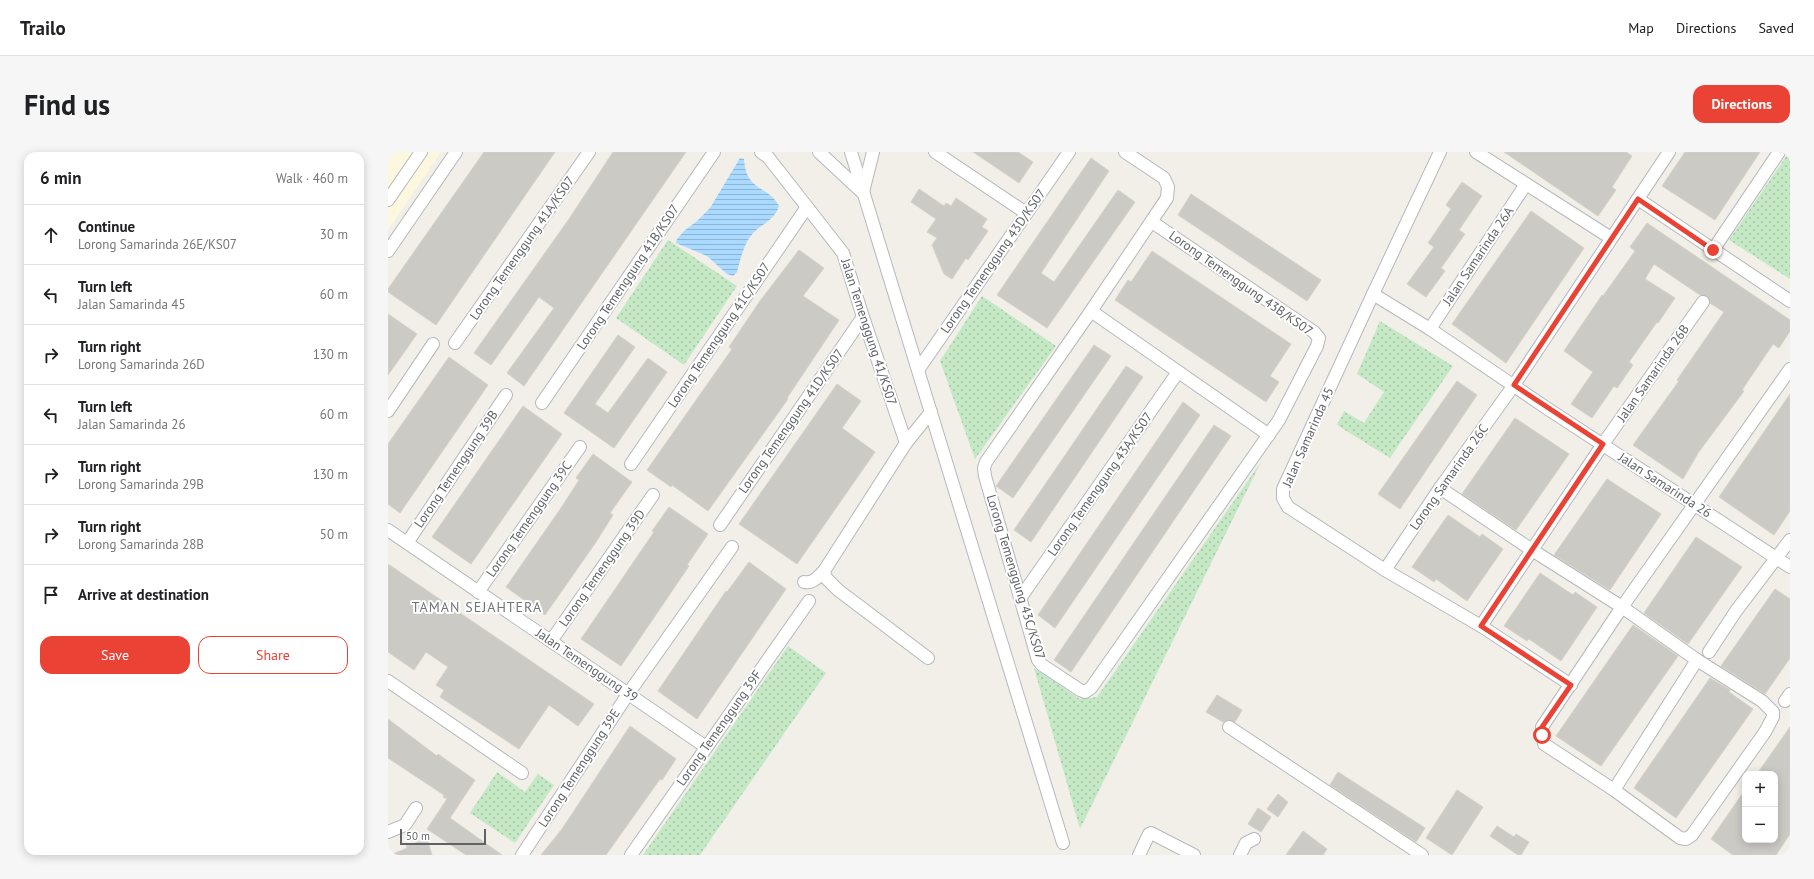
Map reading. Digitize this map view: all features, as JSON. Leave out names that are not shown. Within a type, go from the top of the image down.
[{"type":"street","points":[[388,200],[421,152]]},
{"type":"street","points":[[388,251],[456,152]]},
{"type":"street","name":"Lorong Temenggung 41A/KS07","points":[[455,344],[589,152]]},
{"type":"street","name":"Lorong Temenggung 41B/KS07","points":[[542,403],[714,152]]},
{"type":"street","name":"Jalan Temenggung 41/KS07","points":[[761,152],[768,157],[843,253],[906,443]]},
{"type":"street","points":[[819,152],[863,193]]},
{"type":"street","points":[[851,152],[1063,843]]},
{"type":"street","points":[[863,193],[873,152]]},
{"type":"street","points":[[935,152],[1026,213]]},
{"type":"street","name":"Lorong Temenggung 43D/KS07","points":[[918,370],[1069,152]]},
{"type":"street","name":"Lorong Temenggung 43C/KS07","points":[[1125,152],[1164,178],[1168,187],[1166,198],[1152,222],[986,462],[984,468],[985,476],[1038,660],[1042,665],[1085,692],[1091,688],[1268,435]]},
{"type":"street","name":"Jalan Samarinda 45","points":[[1440,152],[1283,489],[1283,498],[1288,507],[1385,570],[1481,626],[1571,685]]},
{"type":"street","points":[[1476,152],[1611,238]]},
{"type":"street","points":[[1713,250],[1779,152]]},
{"type":"street","name":"Lorong Samarinda 26C","points":[[1385,570],[1440,488],[1514,385],[1638,199],[1663,154]]},
{"type":"street","name":"Jalan Samarinda 26A","points":[[1430,329],[1526,184]]},
{"type":"street","points":[[1638,199],[1790,300]]},
{"type":"street","name":"Lorong Temenggung 41C/KS07","points":[[631,464],[807,207]]},
{"type":"street","name":"Lorong Temenggung 43B/KS07","points":[[1152,222],[1314,332],[1318,338],[1317,346],[1279,420],[1268,435]]},
{"type":"street","name":"Jalan Samarinda 26","points":[[1373,294],[1430,329],[1790,567]]},
{"type":"street","name":"Jalan Samarinda 26B","points":[[1481,626],[1603,444],[1703,302]]},
{"type":"street","points":[[1091,312],[1268,435]]},
{"type":"street","name":"Lorong Temenggung 41D/KS07","points":[[720,525],[863,317]]},
{"type":"street","points":[[388,411],[433,344]]},
{"type":"street","points":[[1440,488],[1532,550],[1622,607],[1697,660],[1762,701],[1773,712],[1773,717],[1765,732],[1692,835],[1686,839],[1680,838],[1614,790],[1544,744],[1542,727],[1622,607],[1696,505],[1790,369]]},
{"type":"street","name":"Lorong Temenggung 43A/KS07","points":[[1021,597],[1178,372]]},
{"type":"street","name":"Lorong Temenggung 39B","points":[[407,543],[506,395]]},
{"type":"street","points":[[804,582],[809,583],[816,579],[824,571],[906,443],[931,412]]},
{"type":"street","name":"Lorong Temenggung 39C","points":[[478,592],[580,447]]},
{"type":"street","name":"Lorong Temenggung 39D","points":[[551,641],[653,496]]},
{"type":"street","name":"Jalan Temenggung 39","points":[[388,530],[706,746]]},
{"type":"street","points":[[1709,652],[1736,611],[1790,540]]},
{"type":"street","name":"Lorong Temenggung 39E","points":[[524,854],[628,694],[732,547]]},
{"type":"street","points":[[824,571],[826,578],[838,590],[928,658]]},
{"type":"street","name":"Lorong Temenggung 39F","points":[[631,855],[809,601]]},
{"type":"street","points":[[1614,790],[1697,660]]},
{"type":"street","points":[[388,681],[522,773]]},
{"type":"street","points":[[1229,727],[1422,855]]},
{"type":"street","points":[[388,832],[405,825],[416,808]]},
{"type":"street","points":[[1138,855],[1149,834],[1155,834],[1194,855]]},
{"type":"street","points":[[1240,855],[1246,843],[1254,839]]},
{"type":"shaded area","points":[[388,152],[441,152],[388,230]]},
{"type":"green space","points":[[1790,152],[1790,279],[1729,240]]},
{"type":"green space","points":[[668,240],[737,286],[684,365],[616,318]]},
{"type":"green space","points":[[982,296],[1056,346],[975,459],[940,361]]},
{"type":"green space","points":[[1380,321],[1453,366],[1390,458],[1337,425],[1344,411],[1364,423],[1384,392],[1357,374]]},
{"type":"green space","points":[[1261,462],[1080,829],[1034,668],[1080,699],[1097,697]]},
{"type":"green space","points":[[788,646],[826,673],[700,855],[643,855]]},
{"type":"green space","points":[[497,772],[525,792],[538,774],[554,785],[515,843],[470,813]]},
{"type":"water","points":[[740,158],[744,159],[746,170],[753,183],[769,194],[779,206],[774,216],[750,237],[737,272],[733,276],[727,274],[707,256],[676,243],[677,239],[684,231],[710,208]]},
{"type":"building","points":[[484,152],[555,152],[436,325],[388,292],[388,289]]},
{"type":"building","points":[[613,152],[686,152],[524,386],[507,373],[554,308],[539,297],[491,365],[474,353],[569,219]]},
{"type":"building","points":[[973,152],[1018,152],[1033,162],[1019,183]]},
{"type":"building","points":[[1504,152],[1626,152],[1632,156],[1612,187],[1616,190],[1598,216]]},
{"type":"building","points":[[1685,152],[1760,152],[1715,220],[1662,186]]},
{"type":"building","points":[[1091,158],[1109,171],[1041,273],[1054,282],[1118,190],[1135,202],[1047,328],[997,295]]},
{"type":"building","points":[[1462,182],[1482,196],[1459,230],[1465,234],[1441,268],[1445,271],[1426,297],[1407,284],[1434,247],[1428,243],[1451,209],[1446,205]]},
{"type":"building","points":[[919,189],[944,206],[946,203],[951,206],[956,198],[987,219],[982,227],[988,231],[968,260],[966,258],[952,279],[944,274],[932,245],[937,238],[927,232],[936,219],[911,202]]},
{"type":"building","points":[[1191,194],[1321,280],[1307,301],[1178,215]]},
{"type":"building","points":[[1531,211],[1584,248],[1506,363],[1452,324]]},
{"type":"building","points":[[1647,223],[1790,320],[1790,331],[1779,348],[1773,344],[1742,390],[1744,391],[1698,453],[1683,479],[1633,445],[1679,381],[1677,380],[1724,312],[1710,303],[1707,296],[1700,295],[1654,264],[1645,279],[1675,298],[1629,362],[1633,365],[1617,388],[1614,386],[1592,418],[1571,404],[1593,372],[1564,351],[1602,295],[1603,296],[1635,251],[1630,247]]},
{"type":"building","points":[[799,250],[824,268],[803,296],[839,320],[787,398],[788,399],[708,511],[672,485],[671,487],[647,470],[732,349],[729,347],[760,301]]},
{"type":"building","points":[[1152,251],[1291,344],[1270,376],[1279,382],[1266,402],[1115,300],[1128,280],[1131,282]]},
{"type":"building","points":[[388,314],[417,334],[388,375]]},
{"type":"building","points":[[618,335],[635,347],[595,404],[608,413],[648,358],[667,372],[614,448],[564,413]]},
{"type":"building","points":[[1094,345],[1111,356],[1013,498],[996,486]]},
{"type":"building","points":[[449,357],[488,385],[400,513],[388,504],[388,444]]},
{"type":"building","points":[[1126,366],[1143,377],[1031,542],[1014,530]]},
{"type":"building","points":[[1457,381],[1477,395],[1400,509],[1378,494]]},
{"type":"building","points":[[837,384],[861,401],[842,428],[875,452],[797,564],[739,524]]},
{"type":"building","points":[[1790,394],[1790,511],[1774,535],[1719,497]]},
{"type":"building","points":[[1183,402],[1200,415],[1055,628],[1038,615]]},
{"type":"building","points":[[523,406],[562,434],[471,564],[432,537]]},
{"type":"building","points":[[1515,418],[1569,454],[1516,530],[1462,494]]},
{"type":"building","points":[[1214,425],[1231,436],[1071,672],[1054,660]]},
{"type":"building","points":[[593,454],[632,482],[610,513],[613,515],[596,542],[545,615],[506,587],[561,508],[579,480],[576,478]]},
{"type":"building","points":[[1607,479],[1661,514],[1610,590],[1554,555]]},
{"type":"building","points":[[669,507],[708,534],[687,565],[689,566],[621,666],[581,639],[654,532],[652,531]]},
{"type":"building","points":[[1448,515],[1480,537],[1482,534],[1503,549],[1467,601],[1436,579],[1434,582],[1412,567]]},
{"type":"building","points":[[1696,537],[1742,567],[1688,644],[1644,613]]},
{"type":"building","points":[[749,562],[786,589],[697,719],[658,691],[726,591],[727,592]]},
{"type":"building","points":[[388,564],[594,704],[578,726],[549,705],[519,749],[440,697],[444,690],[436,685],[448,667],[426,652],[414,670],[388,652]]},
{"type":"building","points":[[1540,573],[1573,595],[1575,592],[1597,607],[1561,661],[1529,639],[1527,641],[1504,626]]},
{"type":"building","points":[[1775,589],[1790,599],[1790,658],[1765,694],[1721,666]]},
{"type":"building","points":[[1633,625],[1678,656],[1601,766],[1556,736]]},
{"type":"building","points":[[1710,678],[1730,690],[1729,692],[1753,709],[1676,818],[1634,788]]},
{"type":"building","points":[[1217,695],[1242,710],[1235,722],[1229,720],[1223,722],[1206,712]]},
{"type":"building","points":[[388,719],[437,756],[438,754],[475,780],[450,818],[502,855],[466,855],[427,829],[447,799],[443,797],[444,795],[388,758]]},
{"type":"building","points":[[630,726],[676,759],[662,780],[660,779],[606,855],[541,855],[562,829]]},
{"type":"building","points":[[1790,727],[1790,834],[1776,855],[1733,855],[1711,839],[1742,794],[1742,843],[1778,843],[1778,771],[1759,771]]},
{"type":"building","points":[[1338,772],[1425,828],[1416,842],[1330,785]]},
{"type":"building","points":[[1457,790],[1483,807],[1452,855],[1426,838]]},
{"type":"building","points":[[1278,794],[1288,802],[1278,817],[1267,809]]},
{"type":"building","points":[[1258,808],[1271,817],[1261,832],[1248,824]]},
{"type":"building","points":[[1497,826],[1514,837],[1516,834],[1529,842],[1521,855],[1518,855],[1490,836]]},
{"type":"building","points":[[1303,831],[1327,849],[1323,855],[1286,855]]},
{"type":"building","points":[[427,839],[432,855],[391,855],[407,848],[406,846]]},
{"type":"district","name":"TAMAN SEJAHTERA","points":[[477,607]]},
{"type":"route","points":[[1542,735],[1542,727],[1571,685],[1481,626],[1603,444],[1548,409],[1514,385],[1638,199],[1713,250]]}]
